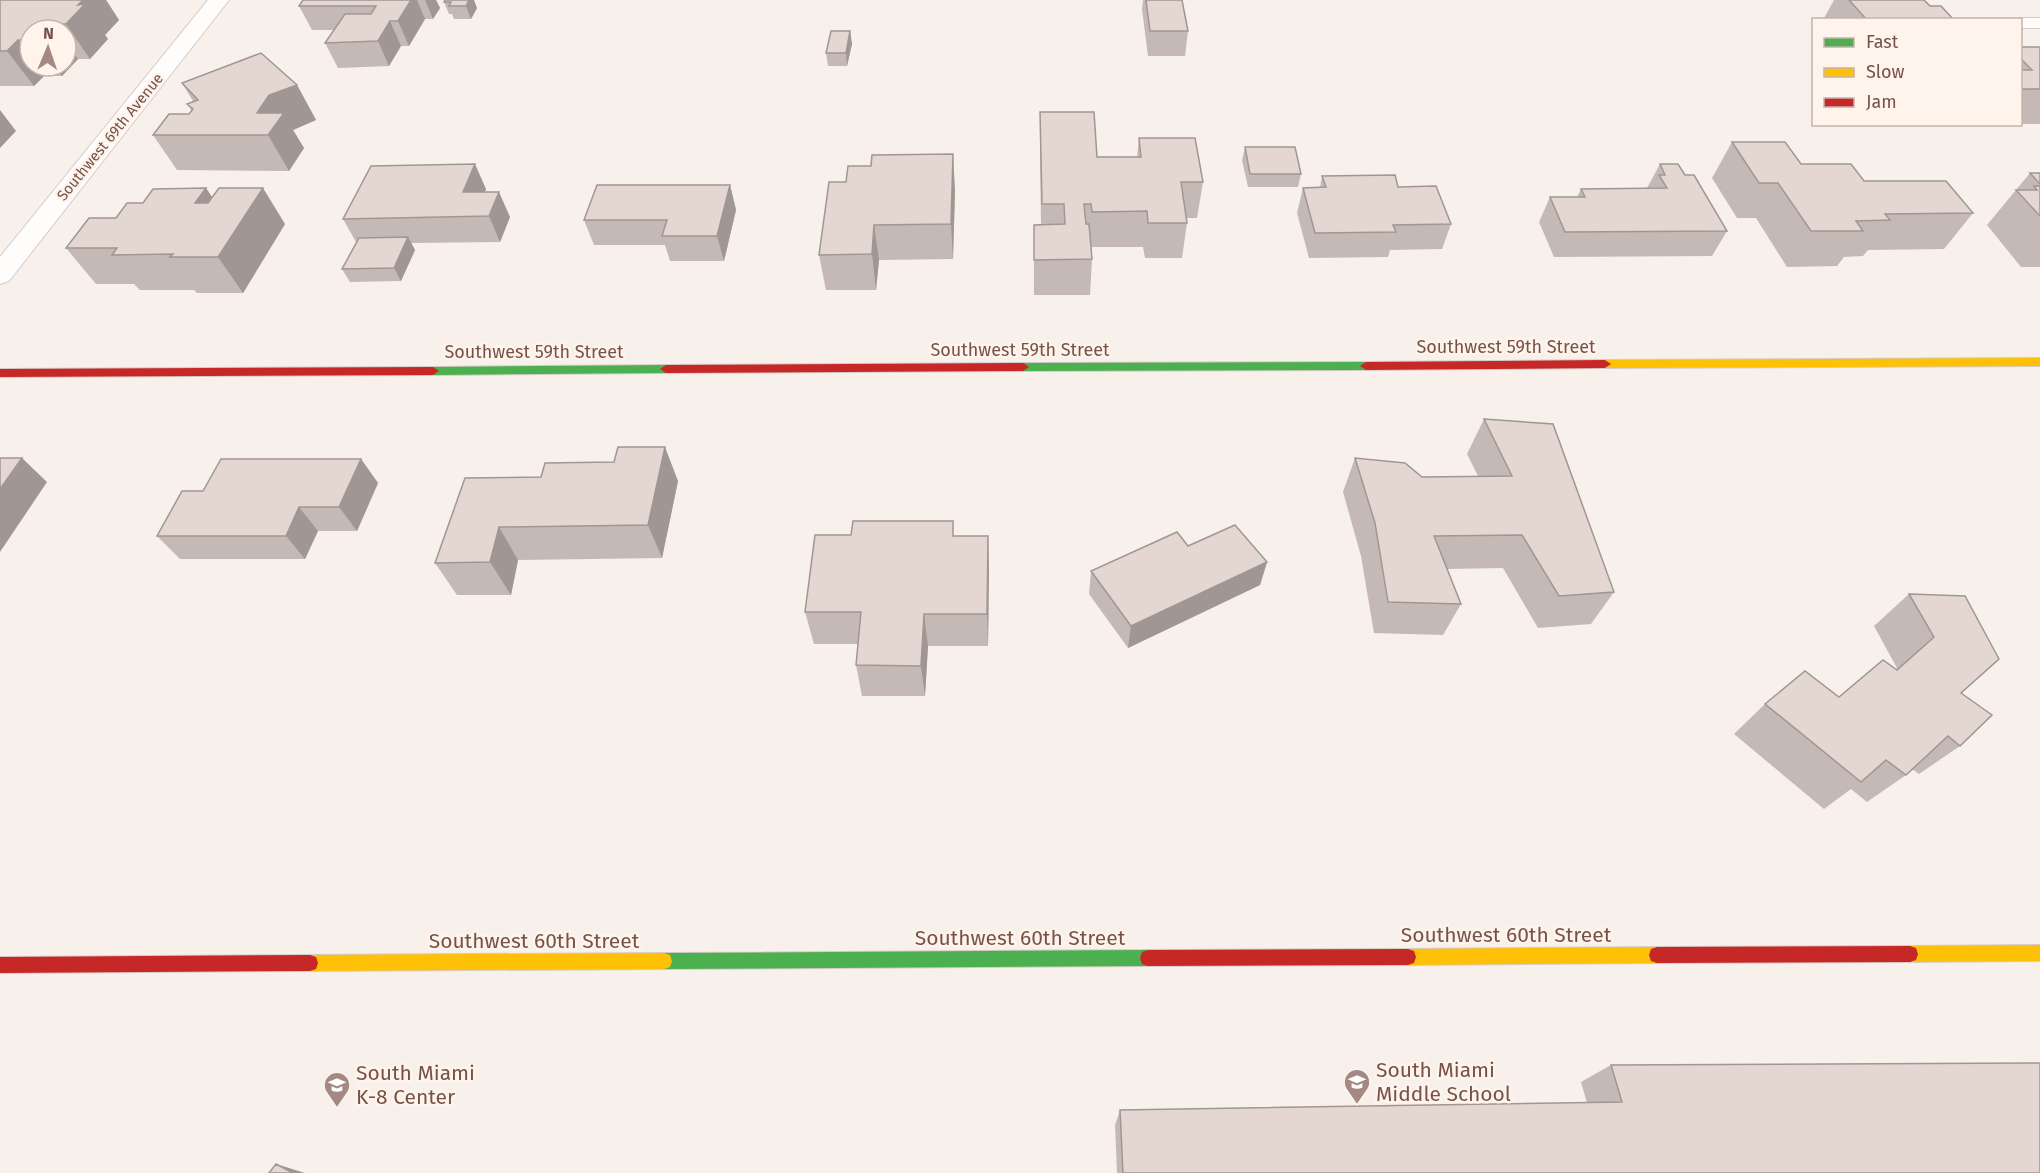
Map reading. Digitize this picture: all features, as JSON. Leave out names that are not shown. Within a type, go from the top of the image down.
[{"type":"street","name":"Southwest 69th Avenue","points":[[0,275],[219,0]]},
{"type":"street","name":"Southwest 59th Street","points":[[0,373],[2040,362]]},
{"type":"street","name":"Southwest 60th Street","points":[[0,965],[2040,953]]},
{"type":"lane","points":[[2022,23],[2040,23]]},
{"type":"building","points":[[0,0],[83,0],[78,5],[85,4],[72,18],[18,18],[18,40],[7,51],[0,51]]},
{"type":"building","points":[[303,0],[411,0],[398,21],[390,21],[378,41],[325,43],[345,14],[371,14],[376,6],[299,6]]},
{"type":"building","points":[[445,0],[469,0],[466,6],[449,6],[451,2],[444,2]]},
{"type":"building","points":[[1146,0],[1182,0],[1188,31],[1150,31]]},
{"type":"building","points":[[1849,0],[1924,0],[1930,6],[1941,6],[1952,18],[1865,18]]},
{"type":"building","points":[[831,31],[850,31],[846,53],[826,53]]},
{"type":"building","points":[[2022,47],[2040,47],[2040,89],[2022,89],[2022,70],[2032,70],[2022,60]]},
{"type":"building","points":[[261,53],[297,85],[269,95],[257,113],[284,113],[268,135],[153,135],[169,114],[189,114],[193,109],[187,104],[198,100],[182,83]]},
{"type":"building","points":[[1040,112],[1094,112],[1097,157],[1141,157],[1139,138],[1195,138],[1203,182],[1181,182],[1187,223],[1148,223],[1147,211],[1092,212],[1091,204],[1084,204],[1086,224],[1089,224],[1092,259],[1034,260],[1034,225],[1065,224],[1064,204],[1042,204]]},
{"type":"building","points":[[1732,142],[1785,142],[1801,164],[1851,164],[1864,181],[1946,181],[1973,213],[1885,214],[1890,220],[1856,221],[1863,231],[1811,231],[1778,183],[1759,183]]},
{"type":"building","points":[[1245,147],[1295,147],[1301,174],[1250,174]]},
{"type":"building","points":[[953,154],[951,224],[874,225],[872,254],[819,255],[829,182],[846,182],[848,166],[871,166],[872,155]]},
{"type":"building","points":[[475,164],[463,192],[499,192],[489,216],[343,219],[371,166]]},
{"type":"building","points":[[1660,164],[1678,164],[1685,175],[1694,175],[1727,231],[1565,232],[1550,197],[1585,197],[1581,189],[1667,188],[1659,175],[1665,175]]},
{"type":"building","points":[[2030,173],[2040,173],[2040,184]]},
{"type":"building","points":[[1395,175],[1398,187],[1436,186],[1451,224],[1393,225],[1396,232],[1315,233],[1303,188],[1326,187],[1322,176]]},
{"type":"building","points":[[597,185],[730,185],[717,236],[662,236],[667,220],[584,220]]},
{"type":"building","points":[[2034,186],[2040,186],[2040,216],[2016,190],[2037,190]]},
{"type":"building","points":[[206,188],[195,203],[208,203],[219,188],[263,188],[218,257],[170,257],[173,254],[112,255],[117,248],[66,248],[89,218],[116,218],[127,203],[143,203],[153,189]]},
{"type":"building","points":[[408,237],[394,268],[342,269],[359,238]]},
{"type":"building","points":[[1484,419],[1553,424],[1614,592],[1559,596],[1522,535],[1434,536],[1461,604],[1388,602],[1375,523],[1355,458],[1405,463],[1422,477],[1512,476]]},
{"type":"building","points":[[618,447],[665,447],[648,525],[499,527],[490,562],[435,563],[465,478],[541,477],[545,463],[614,462]]},
{"type":"building","points":[[0,458],[22,458],[0,489]]},
{"type":"building","points":[[221,459],[361,459],[339,507],[299,507],[286,536],[157,536],[182,491],[203,491]]},
{"type":"building","points":[[853,521],[953,521],[953,536],[988,536],[987,614],[924,614],[921,666],[856,665],[861,612],[805,612],[815,535],[851,535]]},
{"type":"building","points":[[1235,525],[1267,562],[1131,626],[1091,571],[1177,532],[1188,546]]},
{"type":"building","points":[[1909,594],[1965,596],[1999,659],[1961,693],[1992,715],[1960,746],[1948,736],[1906,775],[1886,760],[1861,782],[1765,704],[1805,671],[1839,697],[1883,660],[1897,670],[1934,637]]},
{"type":"building","points":[[2040,1063],[2040,1173],[1123,1173],[1120,1110],[1622,1102],[1611,1065]]},
{"type":"building","points":[[276,1164],[293,1173],[269,1173]]},
{"type":"traffic: fast","points":[[1023,367],[1366,366]]},
{"type":"traffic: fast","points":[[433,371],[666,369]]},
{"type":"traffic: fast","points":[[664,961],[1148,958]]},
{"type":"traffic: slow","points":[[1605,364],[2040,362]]},
{"type":"traffic: slow","points":[[1910,954],[2040,953]]},
{"type":"traffic: slow","points":[[1408,957],[1657,955]]},
{"type":"traffic: slow","points":[[310,963],[664,961]]},
{"type":"traffic: jam","points":[[1366,366],[1605,364]]},
{"type":"traffic: jam","points":[[666,369],[1023,367]]},
{"type":"traffic: jam","points":[[0,373],[433,371]]},
{"type":"traffic: jam","points":[[1657,955],[1910,954]]},
{"type":"traffic: jam","points":[[1148,958],[1408,957]]},
{"type":"traffic: jam","points":[[0,965],[310,963]]},
{"type":"place","name":"South Miami Middle School","points":[[1357,1105]]},
{"type":"place","name":"South Miami K-8 Center","points":[[337,1108]]}]
